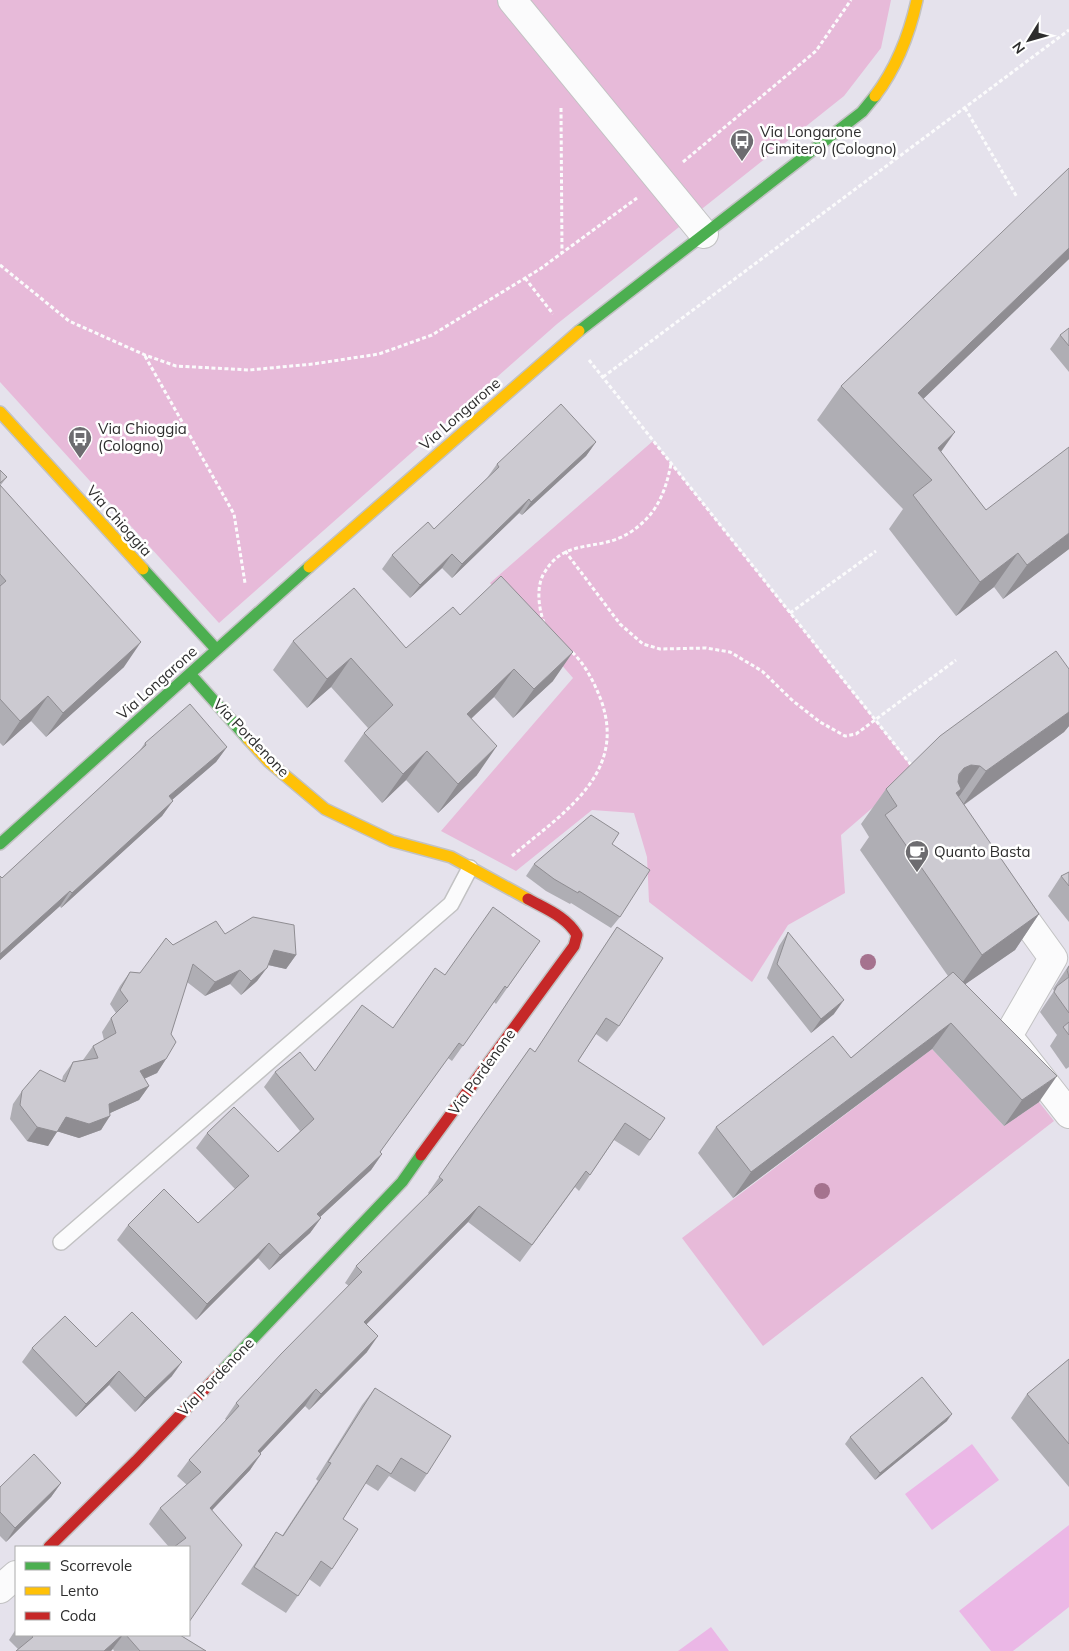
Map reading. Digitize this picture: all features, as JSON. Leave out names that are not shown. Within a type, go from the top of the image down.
[{"type":"street","points":[[512,0],[704,234]]},
{"type":"street","name":"Via Longarone","points":[[0,844],[216,649],[571,337],[862,112],[887,82],[904,51],[918,0]]},
{"type":"street","name":"Via Chioggia","points":[[0,412],[216,649]]},
{"type":"street","name":"Via Pordenone","points":[[50,1546],[136,1461],[402,1182],[574,946],[577,935],[572,926],[564,919],[451,858],[392,840],[325,809],[269,762],[190,674]]},
{"type":"street","points":[[996,879],[1053,958],[1008,1036],[1067,1124]]},
{"type":"street","points":[[0,1589],[15,1576]]},
{"type":"lane","points":[[61,1242],[451,904],[470,868]]},
{"type":"path","points":[[0,266],[69,321],[145,355],[176,366],[249,370],[313,364],[378,354],[432,335],[526,278],[661,181],[816,51],[851,0]]},
{"type":"path","points":[[603,377],[1069,30]]},
{"type":"path","points":[[561,59],[562,253]]},
{"type":"path","points":[[965,108],[1017,198]]},
{"type":"path","points":[[526,278],[915,771]]},
{"type":"path","points":[[145,355],[234,514],[251,618]]},
{"type":"path","points":[[547,628],[540,606],[540,580],[552,560],[565,551],[627,534],[642,524],[660,503],[666,487],[671,463]]},
{"type":"path","points":[[565,551],[620,624],[643,644],[660,650],[706,648],[730,652],[762,671],[820,722],[845,736],[856,734],[956,660]]},
{"type":"path","points":[[790,613],[876,551]]},
{"type":"path","points":[[487,877],[582,795],[603,762],[608,721],[595,686],[577,657],[565,646]]},
{"type":"shaded area","points":[[0,0],[891,0],[881,48],[844,96],[557,324],[219,623],[0,382]]},
{"type":"shaded area","points":[[653,441],[915,771],[841,835],[845,893],[788,925],[752,982],[649,902],[647,857],[634,813],[592,810],[516,871],[441,831],[573,678],[490,583]]},
{"type":"shaded area","points":[[932,1049],[1004,1126],[1039,1102],[1054,1121],[763,1346],[682,1238]]},
{"type":"shaded area","points":[[972,1444],[999,1480],[932,1530],[905,1494]]},
{"type":"shaded area","points":[[1069,1525],[1069,1607],[1013,1651],[991,1651],[959,1611]]},
{"type":"shaded area","points":[[711,1627],[729,1651],[678,1651]]},
{"type":"building","points":[[1069,168],[1069,248],[918,393],[955,432],[938,448],[986,510],[1069,447],[1069,533],[1027,565],[1018,553],[980,582],[913,495],[932,480],[841,386]]},
{"type":"building","points":[[1069,328],[1069,346],[1060,335]]},
{"type":"building","points":[[561,404],[596,442],[531,502],[529,499],[462,564],[452,554],[420,585],[392,555],[428,522],[434,529],[499,467],[497,464]]},
{"type":"building","points":[[0,470],[7,477],[0,483]]},
{"type":"building","points":[[0,485],[141,642],[63,713],[48,696],[20,721],[0,699],[0,586],[6,581],[0,574]]},
{"type":"building","points":[[501,576],[573,652],[534,689],[514,669],[467,714],[497,746],[458,784],[427,751],[403,774],[364,733],[393,705],[351,658],[327,679],[293,641],[354,588],[406,648],[453,607],[460,615]]},
{"type":"building","points":[[1056,651],[1069,669],[1069,712],[986,771],[980,766],[971,765],[964,768],[959,774],[958,782],[961,789],[956,793],[1039,914],[982,955],[885,815],[897,806],[886,789],[940,736]]},
{"type":"building","points":[[190,704],[227,747],[169,796],[173,801],[72,893],[70,891],[0,954],[0,876],[2,878],[146,745],[145,743]]},
{"type":"building","points":[[591,815],[619,833],[612,844],[650,870],[620,917],[579,891],[578,893],[554,879],[534,864]]},
{"type":"building","points":[[1069,872],[1069,886],[1061,876]]},
{"type":"building","points":[[493,907],[540,941],[507,988],[505,986],[463,1046],[459,1043],[380,1152],[382,1154],[317,1214],[321,1218],[280,1255],[269,1243],[207,1304],[128,1225],[164,1189],[198,1223],[249,1176],[207,1133],[234,1107],[278,1152],[314,1119],[275,1072],[300,1052],[315,1071],[362,1005],[393,1028],[435,968],[445,975]]},
{"type":"building","points":[[253,917],[294,925],[296,955],[274,950],[267,968],[251,981],[240,970],[215,982],[193,964],[171,1034],[176,1042],[166,1059],[140,1071],[149,1086],[109,1104],[110,1116],[89,1124],[66,1117],[57,1132],[37,1127],[20,1105],[22,1091],[40,1070],[65,1082],[73,1062],[98,1058],[93,1046],[116,1033],[111,1018],[128,1001],[120,990],[130,972],[140,973],[166,938],[173,945],[216,921],[225,934]]},
{"type":"building","points":[[617,927],[663,958],[619,1026],[606,1018],[578,1061],[665,1118],[650,1140],[625,1123],[590,1175],[586,1171],[532,1245],[479,1206],[364,1322],[378,1336],[321,1394],[316,1389],[258,1451],[261,1454],[210,1508],[242,1545],[190,1621],[190,1546],[175,1546],[186,1538],[160,1508],[201,1472],[189,1460],[239,1406],[236,1403],[281,1354],[362,1272],[356,1266],[443,1180],[439,1177],[530,1048],[535,1052]]},
{"type":"building","points":[[788,932],[844,1000],[821,1019],[777,964]]},
{"type":"building","points":[[953,972],[1057,1076],[1022,1100],[951,1023],[751,1172],[716,1127],[833,1036],[851,1058]]},
{"type":"building","points":[[1069,977],[1069,1013],[1054,992],[1057,986]]},
{"type":"building","points":[[1069,1022],[1069,1035],[1063,1027]]},
{"type":"building","points":[[132,1312],[182,1362],[145,1398],[119,1371],[86,1404],[32,1348],[65,1316],[96,1347]]},
{"type":"building","points":[[1069,1359],[1069,1444],[1027,1394]]},
{"type":"building","points":[[922,1377],[952,1414],[880,1473],[850,1437]]},
{"type":"building","points":[[375,1388],[451,1436],[427,1474],[401,1458],[391,1474],[377,1465],[343,1519],[358,1529],[332,1569],[321,1561],[298,1596],[254,1567],[276,1532],[283,1536],[331,1463],[328,1462]]},
{"type":"building","points":[[34,1454],[61,1483],[15,1528],[0,1512],[0,1487]]},
{"type":"building","points":[[121,1636],[104,1651],[16,1651],[33,1637]]},
{"type":"building","points":[[127,1636],[182,1636],[206,1651],[140,1651]]},
{"type":"traffic: fast","points":[[579,331],[862,112],[875,96]]},
{"type":"traffic: fast","points":[[0,844],[309,567]]},
{"type":"traffic: fast","points":[[143,569],[216,649]]},
{"type":"traffic: fast","points":[[190,674],[248,739]]},
{"type":"traffic: fast","points":[[223,1370],[402,1182],[421,1155]]},
{"type":"traffic: slow","points":[[875,96],[890,74],[901,51],[917,0]]},
{"type":"traffic: slow","points":[[309,567],[579,331]]},
{"type":"traffic: slow","points":[[0,412],[143,569]]},
{"type":"traffic: slow","points":[[248,739],[269,762],[325,809],[392,841],[451,857],[528,899]]},
{"type":"traffic: jam","points":[[421,1155],[574,946],[577,935],[568,923],[556,914],[528,899]]},
{"type":"traffic: jam","points":[[50,1546],[136,1461],[223,1370]]},
{"type":"place","name":"Via Longarone (Cimitero) (Cologno)","points":[[742,162]]},
{"type":"place","name":"Via Chioggia (Cologno)","points":[[80,459]]},
{"type":"place","name":"Quanto Basta","points":[[917,873]]}]
